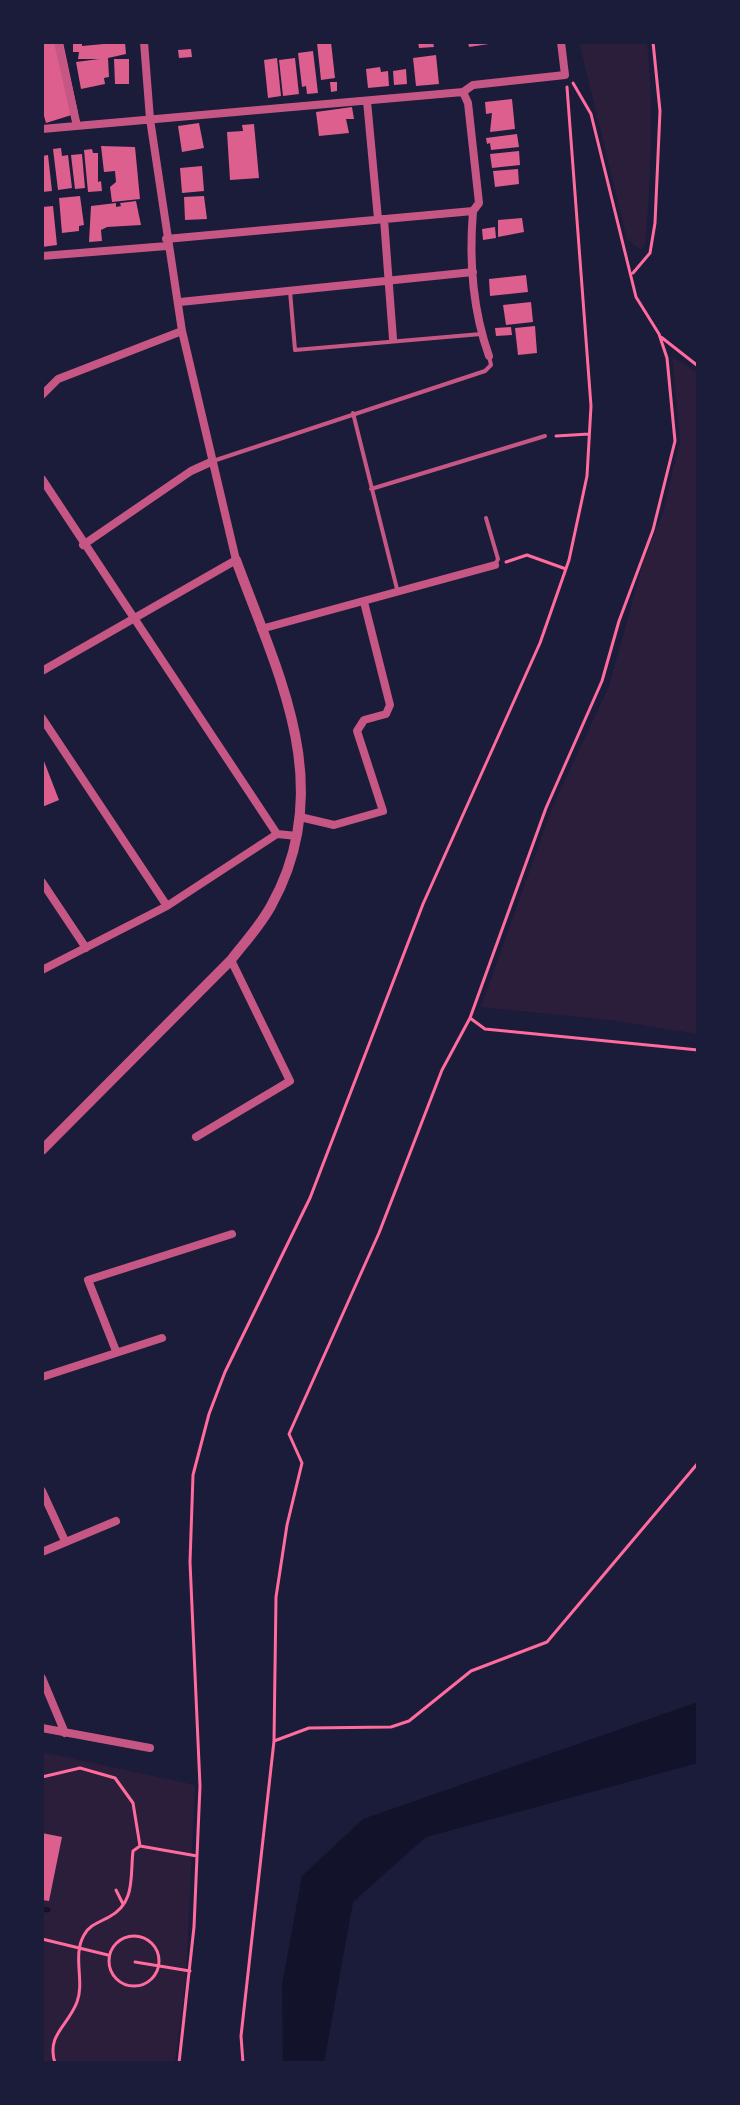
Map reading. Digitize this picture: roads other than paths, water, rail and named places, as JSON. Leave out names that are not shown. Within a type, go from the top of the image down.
[{"type":"street","points":[[58,42],[77,126]]},
{"type":"street","points":[[42,1150],[231,960],[271,906],[297,836],[300,817],[303,778],[296,732],[236,560],[182,331],[150,119],[144,42]]},
{"type":"street","points":[[42,129],[463,92],[473,85],[565,75],[561,42]]},
{"type":"street","points":[[463,92],[468,103],[479,203],[473,211],[473,272],[481,334],[489,356]]},
{"type":"street","points":[[367,101],[390,281],[393,339]]},
{"type":"street","points":[[42,256],[473,211]]},
{"type":"street","points":[[180,302],[473,272]]},
{"type":"street","points":[[42,395],[58,379],[182,331]]},
{"type":"street","points":[[83,545],[191,471],[213,461]]},
{"type":"street","points":[[42,479],[277,834]]},
{"type":"street","points":[[42,671],[236,560]]},
{"type":"street","points":[[261,629],[495,565]]},
{"type":"street","points":[[300,817],[334,825],[383,811],[357,731],[364,720],[386,714],[390,705],[364,602]]},
{"type":"street","points":[[42,718],[167,906]]},
{"type":"street","points":[[42,970],[167,906],[277,834],[297,836]]},
{"type":"street","points":[[42,882],[86,948]]},
{"type":"street","points":[[196,1137],[290,1081],[231,960]]},
{"type":"street","points":[[116,1351],[88,1280],[232,1234]]},
{"type":"street","points":[[42,1377],[162,1338]]},
{"type":"street","points":[[42,1491],[65,1541]]},
{"type":"street","points":[[42,1552],[116,1521]]},
{"type":"street","points":[[42,1678],[65,1733]]},
{"type":"street","points":[[42,1728],[150,1748]]},
{"type":"lane","points":[[290,291],[295,350],[393,339],[481,334]]},
{"type":"lane","points":[[213,461],[485,371],[491,365],[489,356]]},
{"type":"lane","points":[[353,413],[398,592]]},
{"type":"lane","points":[[371,489],[545,436]]},
{"type":"lane","points":[[486,518],[498,559],[495,565]]},
{"type":"waterway","points":[[42,1909],[48,1910]]}]
